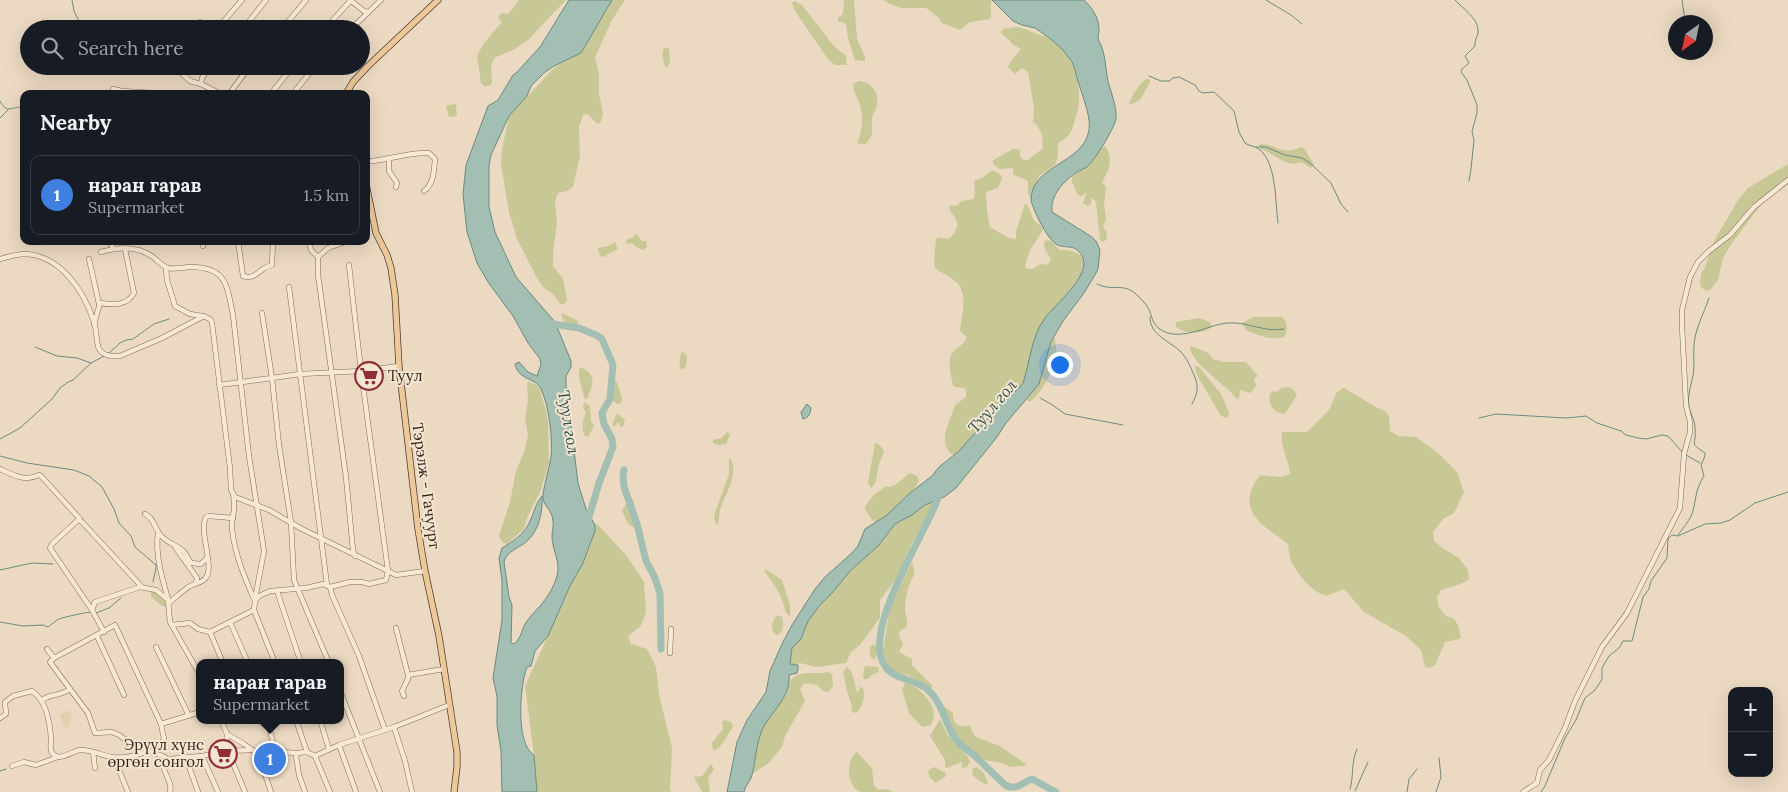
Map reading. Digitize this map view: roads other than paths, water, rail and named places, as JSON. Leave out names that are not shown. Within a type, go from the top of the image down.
[{"type":"main road","points":[[370,64],[438,0]]},
{"type":"main road","points":[[348,90],[360,75]]},
{"type":"main road","name":"Тэрэлж - Гачуурт","points":[[370,204],[376,233],[388,256],[395,295],[399,366],[408,456],[425,570],[444,669],[458,759],[454,792]]},
{"type":"street","points":[[225,20],[242,0]]},
{"type":"street","points":[[250,20],[266,0]]},
{"type":"street","points":[[289,20],[306,0]]},
{"type":"street","points":[[333,20],[350,0],[368,12]]},
{"type":"street","points":[[360,20],[381,0]]},
{"type":"street","points":[[185,75],[190,80],[213,90]]},
{"type":"street","points":[[201,84],[204,75]]},
{"type":"street","points":[[232,90],[243,75]]},
{"type":"street","points":[[274,90],[286,75]]},
{"type":"street","points":[[296,90],[308,75]]},
{"type":"street","points":[[372,161],[389,159],[410,153],[429,153],[433,155],[435,159],[432,178],[428,188],[424,191]]},
{"type":"street","points":[[389,159],[389,171],[396,182],[396,187]]},
{"type":"street","points":[[1523,792],[1537,783],[1540,770],[1548,760],[1565,728],[1602,647],[1627,613],[1680,508],[1684,454],[1690,432],[1686,405],[1682,310],[1690,277],[1698,262],[1708,251],[1730,235],[1754,207],[1788,180]]},
{"type":"street","points":[[239,245],[242,271],[244,276],[247,277],[259,274],[262,269],[272,265],[272,245]]},
{"type":"street","points":[[310,245],[311,250],[318,258],[318,275],[346,477],[353,550],[356,556]]},
{"type":"street","points":[[318,258],[328,248],[337,245]]},
{"type":"street","points":[[101,252],[114,248],[138,249],[150,255],[166,268],[192,267],[212,269],[223,279],[233,315],[249,456],[264,550],[254,610],[273,659]]},
{"type":"street","points":[[99,304],[124,303],[133,296],[125,249]]},
{"type":"street","points":[[0,259],[23,254],[44,258],[56,265],[72,280],[89,308],[99,349],[114,357],[162,338],[204,316]]},
{"type":"street","points":[[89,259],[99,304],[99,311],[94,324]]},
{"type":"street","points":[[255,601],[266,592],[306,588],[315,584],[329,586],[362,582],[369,584],[386,580],[388,571],[349,265]]},
{"type":"street","points":[[166,268],[167,280],[175,306],[190,314],[207,317],[212,323],[236,508],[232,527],[236,554],[255,601]]},
{"type":"street","points":[[289,287],[320,538],[323,542],[329,586],[359,656],[385,730]]},
{"type":"street","points":[[262,313],[291,522],[294,580],[327,659]]},
{"type":"street","points":[[219,385],[300,374],[361,371],[399,366]]},
{"type":"street","points":[[0,469],[24,478],[32,478],[39,474],[142,588]]},
{"type":"street","points":[[233,494],[246,502],[269,510],[320,538],[396,575],[425,570]]},
{"type":"street","points":[[145,514],[154,523],[158,533],[158,555],[161,575],[169,602],[168,616],[196,668]]},
{"type":"street","points":[[169,602],[207,577],[208,565],[203,525],[206,517],[233,518]]},
{"type":"street","points":[[80,519],[50,548],[92,610],[104,632]]},
{"type":"street","points":[[158,533],[185,552],[194,565],[204,563],[207,558]]},
{"type":"street","points":[[174,546],[197,578],[196,583]]},
{"type":"street","points":[[92,610],[95,602],[132,589],[156,590],[169,602]]},
{"type":"street","points":[[277,592],[300,659]]},
{"type":"street","points":[[172,625],[190,623],[198,629],[210,632],[254,610]]},
{"type":"street","points":[[230,622],[246,659]]},
{"type":"street","points":[[154,753],[164,739],[161,724],[115,625],[50,662],[88,713],[95,733],[112,732],[154,753],[169,759],[228,751],[253,750]]},
{"type":"street","points":[[396,628],[408,676],[402,691],[404,696]]},
{"type":"street","points":[[670,653],[671,629]]},
{"type":"street","points":[[210,632],[221,659]]},
{"type":"street","points":[[97,636],[124,695]]},
{"type":"street","points":[[156,647],[189,716]]},
{"type":"street","points":[[47,649],[54,658]]},
{"type":"street","points":[[408,676],[444,669]]},
{"type":"street","points":[[42,700],[50,696],[61,695],[70,689]]},
{"type":"street","points":[[0,718],[6,714],[5,702],[13,696],[32,691],[42,700],[49,724],[52,753],[55,756],[61,756]]},
{"type":"street","points":[[344,701],[380,792]]},
{"type":"street","points":[[315,756],[339,745],[394,727],[449,705]]},
{"type":"street","points":[[161,724],[196,713]]},
{"type":"street","points":[[223,724],[227,734],[226,745],[245,792]]},
{"type":"street","points":[[268,724],[275,750]]},
{"type":"street","points":[[297,724],[307,752]]},
{"type":"street","points":[[321,724],[329,749]]},
{"type":"street","points":[[394,727],[405,761],[412,792]]},
{"type":"street","points":[[227,734],[258,754],[271,792]]},
{"type":"street","points":[[339,745],[356,792]]},
{"type":"street","points":[[12,766],[24,762],[36,765],[80,750],[114,758],[137,755],[149,750]]},
{"type":"street","points":[[258,754],[275,750],[297,753],[307,752],[315,756],[330,792]]},
{"type":"street","points":[[94,752],[95,768]]},
{"type":"street","points":[[297,753],[299,775],[305,792]]},
{"type":"street","points":[[202,756],[218,792]]},
{"type":"street","points":[[114,758],[128,792]]},
{"type":"street","points":[[186,758],[198,792]]},
{"type":"street","points":[[169,759],[163,765],[171,788],[170,792]]},
{"type":"water","name":"Туул гол","points":[[569,0],[612,0],[581,53],[545,72],[531,86],[527,96],[509,116],[491,155],[489,165],[489,207],[495,232],[516,277],[555,322],[571,361],[571,367],[566,376],[566,385],[578,483],[586,509],[595,525],[595,531],[583,563],[570,586],[548,636],[535,651],[531,666],[527,667],[522,687],[522,727],[528,749],[534,755],[537,792],[502,792],[501,751],[497,725],[497,696],[493,678],[502,620],[502,581],[499,558],[502,548],[525,530],[542,496],[541,514],[535,532],[527,541],[510,552],[504,562],[512,605],[511,643],[514,644],[527,621],[549,593],[557,575],[558,566],[552,540],[552,517],[543,498],[551,457],[551,432],[541,389],[535,382],[523,376],[515,364],[519,362],[528,372],[537,376],[541,364],[540,359],[477,263],[467,232],[463,194],[466,165],[488,106],[498,100],[513,75],[540,47]]},
{"type":"water","points":[[992,0],[1084,0],[1096,17],[1099,25],[1098,39],[1104,56],[1108,81],[1116,109],[1115,123],[1090,164],[1078,171],[1059,189],[1053,200],[1052,212],[1096,241],[1100,250],[1098,269],[1051,342],[1039,384],[956,488],[944,497],[925,505],[895,524],[878,546],[850,571],[808,621],[801,639],[792,648],[790,664],[798,665],[797,673],[789,675],[789,683],[784,698],[762,730],[753,769],[744,792],[727,792],[737,742],[747,720],[766,692],[770,671],[782,644],[815,589],[858,546],[865,529],[887,515],[910,493],[932,476],[939,467],[959,451],[998,407],[1023,383],[1040,325],[1078,281],[1082,272],[1084,264],[1082,256],[1076,249],[1059,246],[1052,241],[1041,224],[1031,201],[1033,189],[1039,180],[1078,150],[1085,141],[1089,130],[1087,109],[1075,70],[1072,62],[1063,50],[1052,40],[1035,28],[1013,21]]},
{"type":"water","points":[[807,404],[811,408],[810,412],[803,419],[801,412]]},
{"type":"waterway","points":[[72,0],[78,20]]},
{"type":"waterway","points":[[1266,0],[1302,24]]},
{"type":"waterway","points":[[1455,0],[1473,17],[1478,30],[1475,46],[1465,56],[1469,63],[1461,72],[1467,80],[1477,105],[1477,113],[1472,131],[1474,140],[1469,181]]},
{"type":"waterway","points":[[1682,0],[1684,15]]},
{"type":"waterway","points":[[1149,76],[1161,81],[1169,81],[1179,77],[1195,85],[1203,93],[1214,92],[1234,111],[1239,132],[1245,143],[1259,149],[1265,155],[1269,164],[1274,183],[1278,223]]},
{"type":"waterway","points":[[0,101],[8,109],[20,107]]},
{"type":"waterway","points":[[0,118],[8,110]]},
{"type":"waterway","points":[[1256,147],[1266,147],[1285,155],[1302,158],[1310,163],[1331,183],[1341,204],[1348,212]]},
{"type":"waterway","points":[[1097,284],[1131,290],[1147,306],[1156,325],[1170,334],[1195,332],[1227,323],[1277,330],[1284,329]]},
{"type":"waterway","points":[[1678,535],[1692,514],[1698,489],[1704,476],[1701,465],[1705,453],[1694,443],[1695,425],[1688,398],[1694,372],[1695,339],[1709,298]]},
{"type":"waterway","points":[[1150,317],[1156,333],[1180,351],[1190,365],[1197,386],[1197,393],[1192,404]]},
{"type":"waterway","points":[[109,353],[120,343],[133,339],[154,324],[169,319]]},
{"type":"waterway","points":[[547,323],[579,328],[596,335],[602,339],[613,365],[610,399],[602,413],[604,424],[612,439],[613,447],[599,483],[587,524]]},
{"type":"waterway","points":[[35,347],[57,356],[77,358],[91,363]]},
{"type":"waterway","points":[[0,439],[20,428],[52,399],[60,388],[73,380],[91,363],[106,355]]},
{"type":"waterway","points":[[1040,398],[1065,414],[1123,425]]},
{"type":"waterway","points":[[1479,418],[1496,414],[1566,418],[1586,416],[1597,423],[1638,438],[1646,439],[1662,435],[1668,436],[1683,453]]},
{"type":"waterway","points":[[1686,455],[1700,463]]},
{"type":"waterway","points":[[0,456],[27,463],[74,470],[89,476],[102,487],[119,523],[131,536],[135,547],[156,565],[153,582]]},
{"type":"waterway","points":[[624,470],[624,487],[637,524],[646,561],[660,593],[661,649]]},
{"type":"waterway","points":[[1541,792],[1585,698],[1595,690],[1602,679],[1602,668],[1609,656],[1619,648],[1623,641],[1632,641],[1643,597],[1649,589],[1651,581],[1667,558],[1668,539],[1672,535],[1678,536],[1705,524],[1721,523],[1730,520],[1755,503],[1788,492]]},
{"type":"waterway","points":[[940,493],[888,605],[881,629],[880,650],[885,666],[899,677],[917,683],[927,689],[937,700],[957,741],[1005,785],[1016,787],[1032,779],[1056,792]]},
{"type":"waterway","points":[[0,570],[32,563],[53,564]]},
{"type":"waterway","points":[[96,613],[109,608],[121,598]]},
{"type":"waterway","points":[[0,622],[23,626],[43,625],[48,627],[59,619],[92,612]]},
{"type":"waterway","points":[[1350,789],[1357,749]]},
{"type":"waterway","points":[[1436,792],[1441,777],[1439,758]]},
{"type":"waterway","points":[[1355,791],[1368,762]]},
{"type":"waterway","points":[[0,771],[6,769]]},
{"type":"waterway","points":[[1407,792],[1409,779],[1417,769]]},
{"type":"place","name":"Туул","points":[[369,376]]},
{"type":"place","name":"Эрүүл хүнс өргөн сонгол","points":[[223,754]]},
{"type":"place","name":"наран гарав","points":[[270,759]]}]
